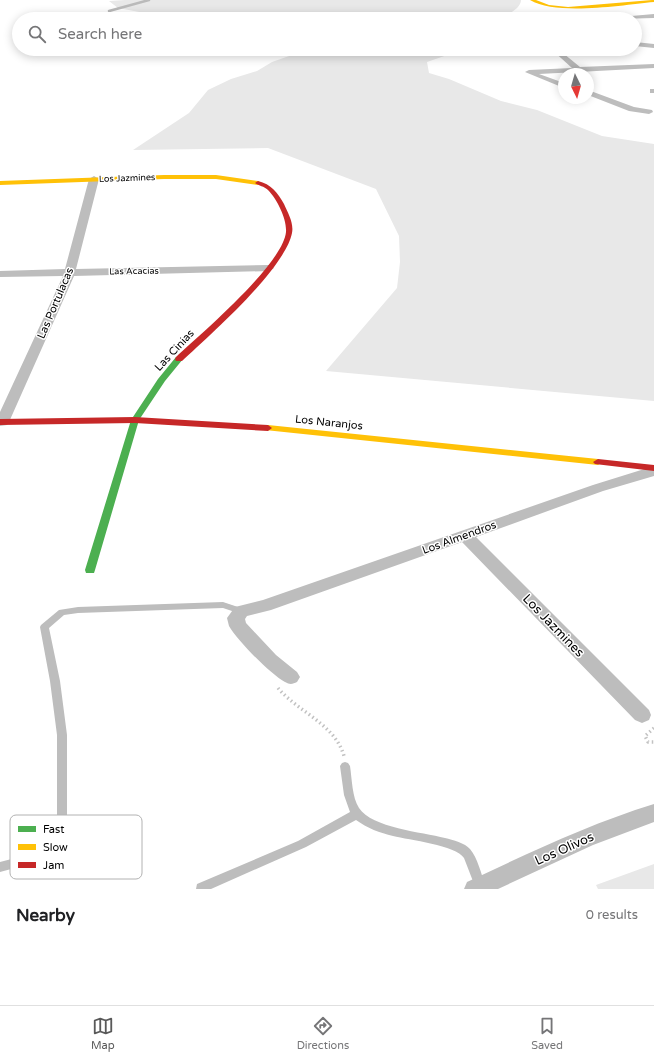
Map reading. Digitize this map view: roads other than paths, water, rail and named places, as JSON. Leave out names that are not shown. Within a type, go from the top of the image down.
[{"type":"street","points":[[532,0],[548,6],[568,8],[654,1]]},
{"type":"street","points":[[642,17],[654,16]]},
{"type":"street","points":[[642,45],[654,46]]},
{"type":"street","points":[[562,56],[577,68]]},
{"type":"street","points":[[594,69],[654,66]]},
{"type":"street","points":[[558,71],[529,72],[558,84]]},
{"type":"street","points":[[594,94],[632,110],[649,112]]},
{"type":"street","name":"Los Jazmines","points":[[0,183],[199,176],[254,181]]},
{"type":"street","name":"Las Portulacas","points":[[1,422],[70,272],[94,179]]},
{"type":"street","name":"Las Cinias","points":[[90,570],[135,420],[174,364],[223,318],[269,268],[287,240],[290,228],[289,222],[273,191],[265,184],[254,181]]},
{"type":"street","name":"Las Acacias","points":[[0,274],[269,268]]},
{"type":"street","name":"Los Naranjos","points":[[1,422],[135,420],[220,424],[283,429],[654,468]]},
{"type":"street","name":"Los Almendros","points":[[241,611],[265,606],[598,488],[654,472]]},
{"type":"street","name":"Los Jazmines","points":[[465,535],[642,715]]},
{"type":"street","points":[[241,611],[236,618],[238,626],[270,660],[291,677]]},
{"type":"street","name":"Los Olivos","points":[[478,888],[570,844],[608,828],[654,813]]},
{"type":"lane","points":[[62,815],[62,735],[55,681],[44,627],[62,612],[78,610],[223,605],[241,611]]},
{"type":"lane","points":[[345,766],[351,800],[357,814],[369,823],[447,843],[466,852],[478,888]]},
{"type":"lane","points":[[201,888],[302,844],[357,814]]},
{"type":"lane","points":[[0,868],[10,865]]},
{"type":"waterway","points":[[109,11],[149,0]]}]
